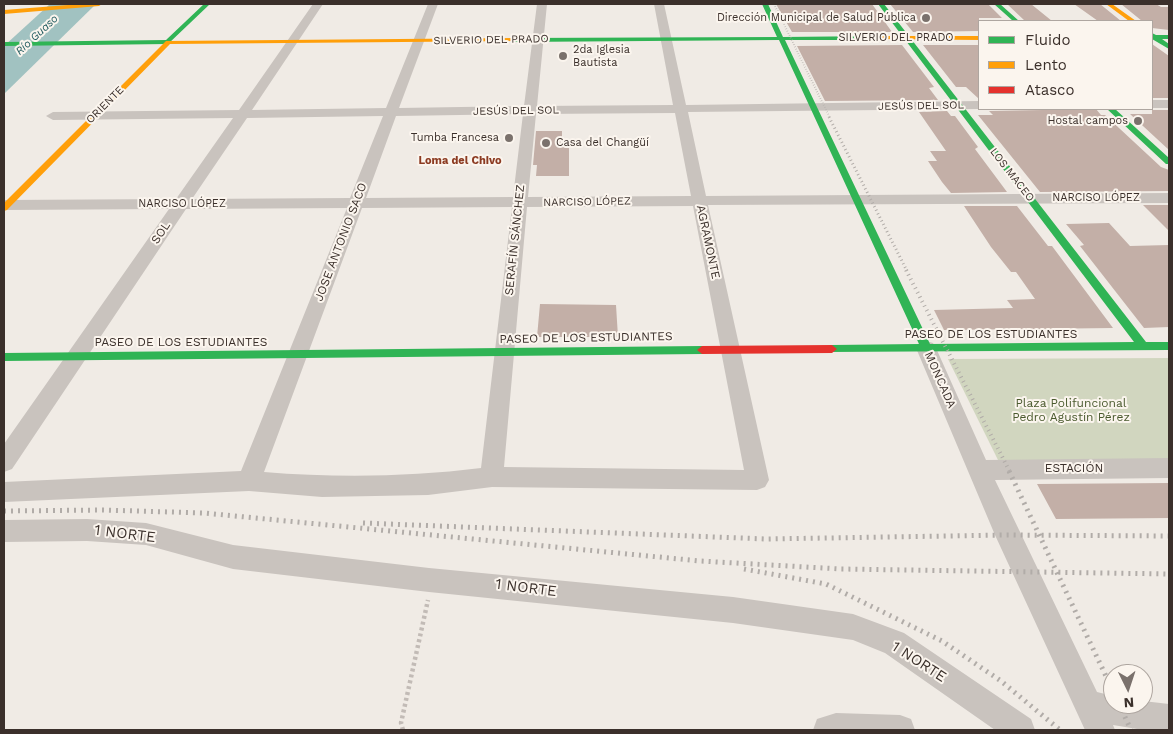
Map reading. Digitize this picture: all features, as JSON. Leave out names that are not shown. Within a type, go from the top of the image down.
[{"type":"main road","points":[[4,12],[99,4]]},
{"type":"main road","name":"ORIENTE","points":[[5,206],[207,4]]},
{"type":"main road","name":"MONCADA","points":[[765,4],[926,348]]},
{"type":"main road","name":"LOS MACEO","points":[[881,4],[1144,346]]},
{"type":"main road","points":[[997,4],[1015,20]]},
{"type":"main road","points":[[1109,4],[1132,20]]},
{"type":"main road","points":[[1153,36],[1169,36]]},
{"type":"main road","points":[[1153,36],[1169,47]]},
{"type":"main road","name":"SILVERIO DEL PRADO","points":[[4,44],[978,38]]},
{"type":"main road","points":[[1112,110],[1169,162]]},
{"type":"main road","name":"PASEO DE LOS ESTUDIANTES","points":[[4,357],[503,354],[1169,346]]},
{"type":"street","name":"SOL","points":[[4,462],[318,4]]},
{"type":"street","name":"JOSE ANTONIO SACO","points":[[249,480],[433,4]]},
{"type":"street","name":"SERAFÍN SÁNCHEZ","points":[[492,477],[503,354],[542,4]]},
{"type":"street","name":"AGRAMONTE","points":[[492,477],[757,480],[659,4]]},
{"type":"street","points":[[1153,104],[1169,104]]},
{"type":"street","name":"JESÚS DEL SOL","points":[[53,116],[978,106]]},
{"type":"street","name":"NARCISO LÓPEZ","points":[[5,206],[1169,198]]},
{"type":"street","name":"MONCADA","points":[[926,348],[1010,540],[1100,730]]},
{"type":"street","name":"ESTACIÓN","points":[[980,470],[1169,468]]},
{"type":"street","points":[[4,492],[249,480],[322,488],[428,485],[492,477]]},
{"type":"street","name":"1 NORTE","points":[[4,531],[87,530],[146,534],[233,556],[432,580],[733,610],[853,627],[894,643],[1020,730]]},
{"type":"street","points":[[1088,704],[1123,713],[1169,719]]},
{"type":"street","points":[[828,730],[836,728],[900,730]]},
{"type":"path","points":[[403,730],[401,723],[432,580]]},
{"type":"green space","name":"Plaza Polifuncional Pedro Agustín Pérez","points":[[1169,358],[1169,461],[999,462],[948,359]]},
{"type":"water","name":"Río Guaso","points":[[50,4],[96,4],[4,94],[4,46]]},
{"type":"building","points":[[776,4],[872,4],[892,32],[792,32]]},
{"type":"building","points":[[890,4],[988,4],[1002,18],[979,18],[978,31],[913,32]]},
{"type":"building","points":[[1007,4],[1031,4],[1051,20],[1024,20]]},
{"type":"building","points":[[1074,4],[1100,4],[1120,20],[1097,20]]},
{"type":"building","points":[[1121,4],[1156,4],[1161,7],[1169,7],[1169,30],[1153,28],[1153,20],[1141,20]]},
{"type":"building","points":[[902,45],[934,87],[929,88],[938,100],[825,101],[797,46]]},
{"type":"building","points":[[923,45],[978,45],[978,98],[966,87],[956,87]]},
{"type":"building","points":[[1153,45],[1169,56],[1169,98],[1153,98]]},
{"type":"building","points":[[1097,110],[1101,115],[1105,115],[1161,167],[1169,170],[1169,191],[1040,192],[978,115],[993,115],[989,111]]},
{"type":"building","points":[[1152,110],[1169,110],[1169,150],[1130,114],[1152,114]]},
{"type":"building","points":[[947,111],[951,116],[955,116],[978,147],[975,149],[1007,192],[951,193],[942,182],[928,161],[937,161],[930,151],[946,151],[919,112]]},
{"type":"building","points":[[536,131],[562,131],[562,146],[569,146],[569,176],[536,176],[537,165],[533,165]]},
{"type":"building","points":[[1143,205],[1169,205],[1169,231]]},
{"type":"building","points":[[964,206],[1017,206],[1048,246],[1052,246],[1113,328],[944,330],[934,310],[1013,308],[1007,300],[1035,299],[1016,272],[1011,272],[991,247]]},
{"type":"building","points":[[1109,223],[1130,246],[1169,245],[1169,327],[1144,328],[1080,246],[1084,245],[1066,224]]},
{"type":"building","points":[[540,304],[616,305],[618,337],[537,337]]},
{"type":"building","points":[[1169,483],[1169,518],[1056,519],[1037,484]]},
{"type":"railway","points":[[774,4],[830,118]]},
{"type":"railway","points":[[829,117],[907,271]]},
{"type":"railway","points":[[906,270],[1010,472]]},
{"type":"railway","points":[[1009,471],[1039,535]]},
{"type":"railway","points":[[4,511],[103,510],[204,513],[700,561],[841,569],[1057,572]]},
{"type":"railway","points":[[363,523],[766,539],[1039,535]]},
{"type":"railway","points":[[1039,535],[1169,536]]},
{"type":"railway","points":[[1039,535],[1057,572]]},
{"type":"railway","points":[[744,569],[826,584],[942,641],[1001,681],[1060,730]]},
{"type":"railway","points":[[1057,572],[1169,574]]},
{"type":"railway","points":[[1057,572],[1103,670]]},
{"type":"railway","points":[[1124,714],[1131,730]]},
{"type":"traffic: fast","points":[[168,42],[207,4]]},
{"type":"traffic: fast","points":[[765,4],[926,348]]},
{"type":"traffic: fast","points":[[881,4],[1144,347]]},
{"type":"traffic: fast","points":[[997,4],[1015,20]]},
{"type":"traffic: fast","points":[[1153,36],[1169,47]]},
{"type":"traffic: fast","points":[[1153,37],[1169,37]]},
{"type":"traffic: fast","points":[[516,40],[879,38]]},
{"type":"traffic: fast","points":[[4,44],[168,42]]},
{"type":"traffic: fast","points":[[1112,110],[1169,162]]},
{"type":"traffic: fast","points":[[832,349],[1169,346]]},
{"type":"traffic: fast","points":[[4,357],[702,350]]},
{"type":"traffic: slow","points":[[4,12],[99,4]]},
{"type":"traffic: slow","points":[[1109,4],[1132,20]]},
{"type":"traffic: slow","points":[[879,38],[978,38]]},
{"type":"traffic: slow","points":[[168,42],[516,40]]},
{"type":"traffic: slow","points":[[4,208],[168,42]]},
{"type":"traffic: jam","points":[[702,350],[832,349]]},
{"type":"place","name":"Dirección Municipal de Salud Pública","points":[[926,18]]},
{"type":"place","name":"2da Iglesia Bautista","points":[[563,56]]},
{"type":"place","name":"Hostal campos","points":[[1138,121]]},
{"type":"place","name":"Tumba Francesa","points":[[509,138]]},
{"type":"place","name":"Casa del Changüí","points":[[546,143]]},
{"type":"district","name":"Loma del Chivo","points":[[460,161]]}]
